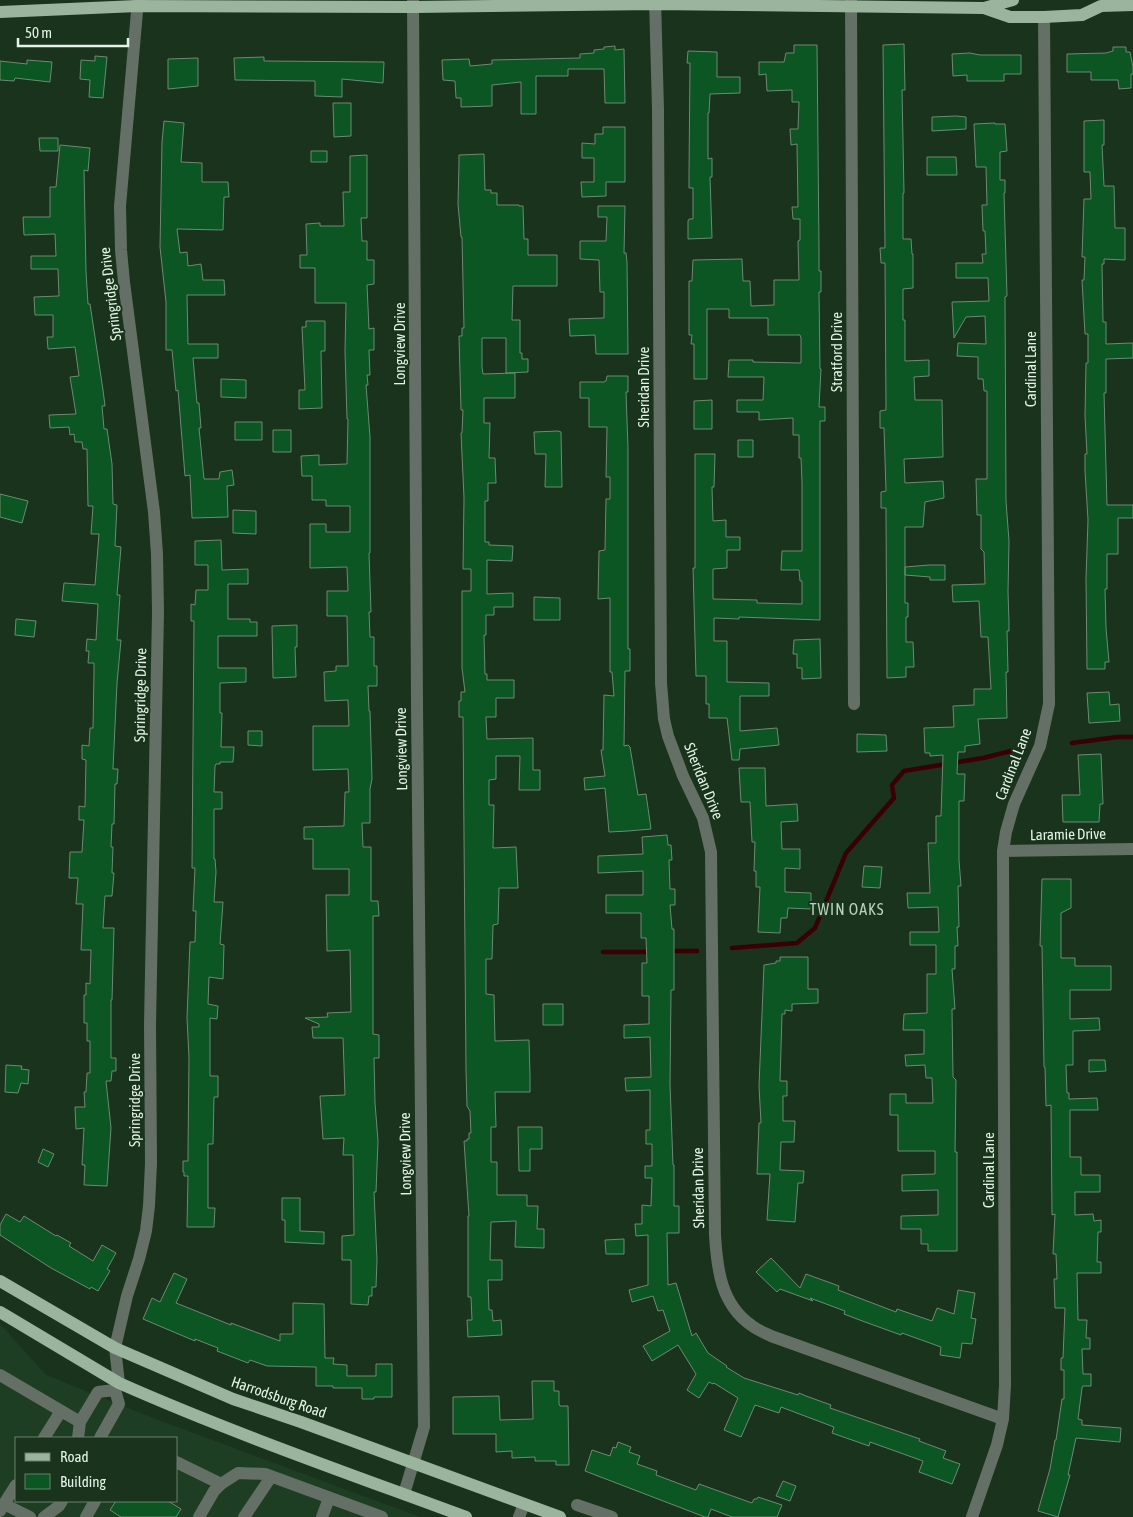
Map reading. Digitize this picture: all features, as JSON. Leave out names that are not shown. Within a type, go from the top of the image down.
[{"type":"main road","points":[[984,8],[1014,0]]},
{"type":"main road","points":[[1088,0],[1101,6]]},
{"type":"main road","points":[[0,12],[137,3],[413,4],[655,2],[851,3],[984,8],[1010,17],[1044,17],[1082,15],[1101,6],[1133,5]]},
{"type":"main road","name":"Harrodsburg Road","points":[[0,1281],[115,1348],[233,1400],[301,1422],[560,1517]]},
{"type":"main road","points":[[0,1312],[117,1386],[466,1517]]},
{"type":"street","name":"Sheridan Drive","points":[[655,2],[658,119],[661,683],[664,719],[668,736],[683,776],[703,818],[711,852],[715,1235],[717,1267],[721,1284],[737,1311],[750,1325],[771,1336],[1003,1419]]},
{"type":"street","name":"Springridge Drive","points":[[101,1437],[119,1404],[115,1348],[127,1296],[146,1231],[149,1206],[150,1025],[158,622],[157,554],[150,474],[124,282],[120,229],[120,206],[137,3]]},
{"type":"street","name":"Stratford Drive","points":[[851,3],[854,704]]},
{"type":"street","name":"Longview Drive","points":[[404,1494],[424,1427],[413,4]]},
{"type":"street","name":"Cardinal Lane","points":[[972,1517],[997,1445],[1003,1419],[1006,1356],[1003,851],[1014,804],[1040,746],[1049,704],[1044,17]]},
{"type":"street","name":"Laramie Drive","points":[[1003,851],[1133,849]]},
{"type":"street","points":[[0,1376],[80,1422]]},
{"type":"street","points":[[78,1437],[80,1422],[98,1392],[117,1386]]},
{"type":"street","points":[[45,1437],[61,1411]]},
{"type":"street","points":[[178,1463],[221,1484]]},
{"type":"street","points":[[199,1517],[214,1491],[238,1473],[268,1475],[329,1498],[357,1513],[382,1517]]},
{"type":"street","points":[[244,1517],[268,1475]]},
{"type":"street","points":[[15,1486],[2,1507],[30,1517]]},
{"type":"street","points":[[322,1517],[329,1498]]},
{"type":"street","points":[[43,1502],[45,1516],[61,1502]]},
{"type":"street","points":[[86,1517],[94,1502]]},
{"type":"street","points":[[519,1517],[524,1504]]},
{"type":"street","points":[[577,1505],[612,1517]]},
{"type":"shaded area","points":[[0,1324],[46,1375],[158,1420],[420,1517],[0,1517]]},
{"type":"building","points":[[904,44],[905,90],[902,90],[903,239],[911,239],[913,254],[913,288],[903,289],[905,361],[929,360],[929,376],[914,377],[915,400],[942,400],[943,457],[904,459],[905,483],[943,481],[944,498],[925,502],[923,527],[905,527],[905,603],[908,603],[906,642],[913,642],[914,667],[906,667],[906,677],[887,678],[886,508],[881,508],[881,492],[886,491],[884,428],[880,428],[880,411],[886,410],[885,263],[881,263],[880,248],[885,248],[883,45]]},
{"type":"building","points":[[794,45],[817,45],[819,271],[821,271],[821,292],[819,292],[821,369],[819,407],[825,407],[825,421],[820,421],[820,620],[714,618],[714,641],[727,641],[727,682],[769,683],[769,696],[740,696],[740,731],[777,728],[779,745],[740,749],[739,760],[732,760],[727,718],[709,718],[709,704],[706,704],[706,676],[696,676],[693,568],[695,568],[695,454],[715,454],[714,487],[712,487],[713,521],[726,520],[726,537],[740,537],[740,550],[727,550],[727,568],[713,569],[713,599],[757,600],[757,603],[802,604],[802,581],[800,581],[799,570],[781,570],[782,551],[802,551],[802,483],[799,435],[793,435],[793,418],[759,420],[759,412],[737,412],[737,400],[763,400],[764,377],[728,377],[729,360],[801,363],[801,338],[800,335],[768,335],[768,318],[729,318],[729,309],[707,309],[707,379],[694,379],[694,344],[691,344],[692,335],[689,335],[689,281],[692,281],[693,260],[742,259],[743,281],[750,281],[751,306],[774,305],[774,280],[799,280],[798,241],[800,240],[800,219],[793,219],[792,207],[798,207],[797,144],[791,145],[790,129],[798,129],[799,102],[792,102],[792,90],[767,91],[766,74],[759,75],[759,62],[784,62],[786,53],[794,53]]},
{"type":"building","points":[[615,46],[615,50],[624,49],[625,103],[605,103],[604,69],[568,69],[568,76],[536,76],[536,114],[521,114],[521,82],[492,85],[492,106],[461,107],[461,98],[456,98],[455,81],[443,80],[442,60],[469,59],[470,66],[492,64],[492,60],[580,58],[580,54],[594,53],[594,50]]},
{"type":"building","points":[[1113,47],[1126,47],[1126,52],[1130,52],[1133,67],[1131,88],[1119,89],[1118,80],[1091,80],[1091,72],[1067,72],[1067,54],[1106,53],[1113,51]]},
{"type":"building","points":[[688,51],[717,52],[717,77],[740,77],[740,93],[710,94],[708,159],[712,158],[712,177],[710,177],[712,238],[688,239],[688,221],[693,219],[693,188],[689,188],[690,63],[687,63]]},
{"type":"building","points":[[970,53],[980,55],[1021,55],[1021,74],[1004,74],[1004,81],[967,81],[967,75],[953,76],[952,54]]},
{"type":"building","points":[[95,56],[107,57],[103,98],[89,97],[90,80],[80,79],[81,60],[95,61]]},
{"type":"building","points":[[264,57],[264,61],[384,62],[383,83],[342,79],[342,97],[315,96],[315,81],[235,80],[234,58]]},
{"type":"building","points":[[198,58],[198,86],[168,89],[168,59]]},
{"type":"building","points":[[27,60],[52,62],[50,82],[15,78],[14,81],[0,80],[0,61],[27,64]]},
{"type":"building","points":[[333,103],[351,103],[351,136],[334,137]]},
{"type":"building","points":[[932,117],[966,117],[966,129],[932,131]]},
{"type":"building","points":[[1104,120],[1104,145],[1102,145],[1104,186],[1114,186],[1115,228],[1125,228],[1125,260],[1104,259],[1104,264],[1102,264],[1103,322],[1106,322],[1106,344],[1133,343],[1133,358],[1106,359],[1106,393],[1104,393],[1107,505],[1133,505],[1133,518],[1118,518],[1118,554],[1107,554],[1107,589],[1105,589],[1109,662],[1105,662],[1105,669],[1087,669],[1086,578],[1088,520],[1085,471],[1085,454],[1087,454],[1085,416],[1088,334],[1085,334],[1082,280],[1084,280],[1085,257],[1082,257],[1084,199],[1091,199],[1090,172],[1084,172],[1084,121]]},
{"type":"building","points":[[164,121],[184,123],[181,162],[202,163],[202,182],[228,182],[229,197],[224,197],[223,230],[177,229],[180,253],[187,252],[188,266],[201,264],[203,280],[224,280],[225,295],[187,295],[188,344],[218,344],[218,358],[193,358],[197,403],[199,403],[201,428],[199,428],[204,479],[219,479],[220,472],[232,470],[234,485],[227,486],[228,517],[192,518],[190,475],[185,476],[178,390],[176,391],[172,350],[166,350],[166,302],[160,247]]},
{"type":"building","points":[[974,124],[1005,124],[1007,151],[1000,152],[1000,180],[1005,180],[1007,296],[1005,297],[1006,501],[1009,541],[1009,631],[1007,631],[1008,672],[1006,672],[1007,718],[978,719],[980,744],[965,746],[965,752],[958,752],[957,774],[965,774],[964,801],[959,801],[961,886],[958,886],[958,946],[955,946],[955,969],[952,969],[955,1009],[952,1009],[953,1077],[956,1080],[957,1251],[928,1251],[928,1244],[921,1244],[921,1229],[901,1229],[901,1216],[938,1215],[938,1190],[902,1191],[902,1175],[935,1174],[935,1151],[898,1151],[898,1115],[890,1115],[890,1094],[906,1094],[906,1103],[933,1103],[932,1078],[926,1078],[925,1065],[906,1066],[905,1055],[924,1054],[924,1030],[903,1030],[904,1014],[927,1013],[927,974],[936,974],[936,945],[910,945],[910,932],[939,932],[938,907],[908,908],[907,893],[930,893],[928,843],[936,843],[936,816],[941,816],[943,755],[930,756],[930,753],[925,753],[924,728],[954,727],[953,706],[974,705],[974,689],[991,689],[988,637],[981,637],[979,601],[953,602],[952,585],[985,584],[984,552],[981,549],[981,515],[977,515],[976,479],[987,479],[987,391],[984,391],[983,379],[978,379],[978,357],[957,356],[958,343],[986,344],[985,316],[966,317],[954,338],[952,302],[989,301],[988,278],[956,278],[956,263],[983,263],[982,254],[986,254],[982,205],[987,205],[986,167],[976,167]]},
{"type":"building","points":[[603,127],[625,127],[625,182],[606,182],[606,196],[582,197],[581,182],[594,182],[594,158],[582,158],[582,143],[595,144],[595,134],[603,134]]},
{"type":"building","points":[[39,138],[58,138],[58,151],[40,151]]},
{"type":"building","points":[[60,145],[90,148],[88,171],[84,170],[88,304],[90,304],[105,406],[102,406],[104,429],[107,429],[112,464],[113,504],[117,505],[115,546],[121,547],[117,595],[120,595],[117,640],[121,640],[113,769],[118,769],[117,784],[115,784],[114,824],[112,824],[111,847],[113,847],[112,873],[114,873],[112,896],[105,896],[103,928],[114,928],[111,1058],[116,1058],[116,1071],[112,1071],[111,1081],[106,1081],[111,1128],[107,1186],[84,1185],[85,1165],[82,1165],[84,1128],[76,1129],[75,1107],[85,1107],[84,1092],[86,1092],[87,1073],[90,1073],[90,1041],[87,1041],[87,1023],[84,1023],[84,995],[86,995],[86,983],[90,984],[91,950],[81,950],[83,904],[76,904],[78,878],[69,878],[70,852],[82,852],[84,820],[79,820],[79,806],[85,807],[86,760],[82,759],[82,745],[89,746],[90,728],[93,728],[94,663],[88,663],[89,651],[86,651],[87,639],[96,640],[98,604],[62,601],[64,583],[95,585],[99,534],[91,534],[93,506],[88,506],[87,449],[83,449],[82,442],[75,442],[74,434],[70,435],[69,427],[50,428],[49,415],[76,414],[70,377],[79,376],[75,347],[48,349],[47,337],[53,337],[53,315],[35,315],[34,297],[59,296],[58,269],[31,269],[31,256],[56,256],[55,234],[24,235],[23,217],[50,217],[50,187],[56,187]]},
{"type":"building","points":[[311,151],[327,151],[327,162],[311,162]]},
{"type":"building","points":[[484,154],[485,190],[497,193],[497,205],[523,206],[524,239],[528,239],[528,255],[557,255],[557,286],[513,286],[512,320],[520,320],[520,353],[522,353],[522,359],[528,359],[528,372],[506,373],[506,338],[482,338],[483,374],[515,373],[515,398],[484,398],[484,423],[490,423],[489,458],[495,458],[496,483],[488,483],[488,501],[485,501],[485,542],[489,542],[489,545],[513,546],[512,561],[487,560],[487,594],[513,593],[513,607],[494,607],[494,615],[486,615],[486,635],[484,635],[485,674],[487,674],[487,680],[514,680],[514,698],[496,698],[496,717],[486,717],[487,739],[533,738],[533,770],[540,770],[540,790],[519,790],[520,756],[496,756],[496,779],[489,780],[489,805],[494,805],[493,848],[516,847],[518,888],[499,888],[498,924],[493,925],[492,959],[486,959],[486,994],[494,995],[495,1041],[529,1040],[530,1076],[530,1092],[495,1092],[496,1127],[491,1127],[491,1162],[497,1162],[497,1195],[527,1195],[527,1206],[538,1206],[537,1229],[544,1229],[544,1248],[515,1247],[516,1221],[491,1222],[490,1260],[502,1260],[502,1280],[488,1280],[489,1310],[492,1310],[493,1321],[501,1320],[502,1335],[468,1337],[467,1320],[472,1320],[471,1297],[468,1297],[469,1216],[464,1141],[469,1139],[469,1133],[471,1133],[470,1111],[467,1106],[466,1070],[463,717],[459,717],[459,701],[461,701],[461,692],[465,692],[462,668],[462,591],[471,591],[471,569],[463,569],[464,498],[461,433],[463,410],[461,410],[459,336],[462,336],[462,328],[464,328],[462,237],[458,204],[459,155]]},
{"type":"building","points":[[367,155],[367,218],[361,218],[362,241],[367,241],[367,260],[374,260],[374,284],[367,285],[369,329],[374,328],[374,350],[369,350],[370,375],[367,375],[368,385],[366,385],[370,437],[369,553],[371,612],[369,612],[370,637],[374,637],[374,666],[377,666],[377,686],[368,686],[372,779],[370,789],[370,823],[362,823],[363,847],[371,847],[371,901],[378,901],[379,916],[373,916],[373,1034],[379,1035],[379,1058],[374,1058],[378,1141],[376,1192],[374,1192],[377,1260],[376,1287],[372,1287],[372,1296],[369,1296],[368,1305],[351,1304],[351,1260],[342,1260],[342,1236],[354,1235],[353,1155],[343,1155],[344,1138],[323,1139],[320,1096],[345,1095],[343,1038],[313,1038],[312,1027],[319,1027],[319,1024],[305,1018],[328,1017],[327,1013],[351,1012],[350,950],[327,951],[326,895],[349,895],[349,869],[313,869],[313,839],[304,839],[304,827],[344,826],[345,792],[349,792],[348,769],[313,770],[313,726],[349,726],[348,700],[325,701],[324,672],[336,671],[336,666],[348,666],[347,616],[327,616],[327,591],[348,591],[347,567],[310,568],[310,524],[326,524],[326,532],[350,532],[350,506],[326,506],[326,500],[312,500],[312,476],[302,476],[301,456],[319,455],[319,465],[347,464],[348,419],[345,351],[346,303],[315,303],[315,268],[300,268],[300,255],[307,255],[306,224],[320,223],[320,226],[344,226],[343,192],[350,192],[350,156]]},
{"type":"building","points":[[927,157],[956,157],[957,175],[927,175]]},
{"type":"building","points":[[598,206],[625,206],[624,253],[626,253],[627,262],[628,354],[596,354],[595,335],[570,336],[569,319],[604,318],[604,292],[600,292],[599,260],[580,259],[580,241],[606,241],[607,217],[598,217]]},
{"type":"building","points":[[306,321],[325,321],[325,351],[321,351],[322,408],[299,409],[299,390],[305,390],[302,327],[306,327]]},
{"type":"building","points":[[607,376],[628,376],[628,392],[626,392],[628,448],[628,649],[630,649],[630,671],[625,671],[624,746],[628,745],[630,747],[638,795],[646,794],[651,829],[609,832],[605,788],[585,790],[584,778],[605,776],[601,750],[603,750],[604,695],[614,696],[612,672],[610,672],[610,598],[598,599],[599,551],[605,550],[606,499],[610,499],[610,477],[606,477],[607,427],[589,427],[589,398],[580,398],[580,382],[604,382]]},
{"type":"building","points":[[221,379],[246,380],[246,398],[221,397]]},
{"type":"building","points":[[712,400],[712,429],[694,429],[694,401]]},
{"type":"building","points":[[235,422],[262,422],[262,440],[235,440]]},
{"type":"building","points":[[273,430],[291,430],[291,452],[273,452]]},
{"type":"building","points":[[534,432],[561,432],[562,487],[545,487],[546,454],[535,454]]},
{"type":"building","points":[[738,440],[753,440],[753,457],[738,457]]},
{"type":"building","points":[[0,494],[28,501],[22,523],[0,517]]},
{"type":"building","points":[[233,510],[256,511],[256,534],[233,533]]},
{"type":"building","points":[[221,540],[222,570],[248,569],[248,584],[228,584],[228,619],[250,619],[250,622],[257,622],[257,636],[218,636],[218,668],[246,668],[246,682],[220,683],[220,713],[222,713],[221,747],[234,747],[233,762],[220,762],[220,764],[215,766],[214,792],[222,792],[222,809],[214,809],[214,859],[216,872],[214,902],[223,902],[220,944],[224,945],[223,979],[209,977],[208,1004],[218,1006],[217,1019],[210,1018],[210,1076],[218,1076],[218,1097],[214,1097],[213,1144],[208,1144],[208,1208],[215,1208],[214,1227],[187,1227],[188,1176],[184,1176],[183,1161],[188,1161],[189,1057],[187,1018],[190,942],[195,942],[196,911],[193,911],[195,868],[192,868],[194,621],[191,621],[191,604],[195,605],[196,590],[208,590],[208,565],[195,565],[195,541]]},
{"type":"building","points":[[945,565],[945,580],[930,580],[930,577],[905,575],[905,567]]},
{"type":"building","points":[[534,597],[560,598],[560,620],[534,620]]},
{"type":"building","points":[[16,619],[36,621],[34,637],[15,635]]},
{"type":"building","points":[[297,625],[297,647],[295,647],[296,677],[273,678],[272,626]]},
{"type":"building","points":[[820,639],[821,678],[802,679],[802,668],[797,668],[797,654],[793,654],[794,640]]},
{"type":"building","points":[[1109,692],[1110,705],[1119,704],[1120,721],[1089,723],[1087,693]]},
{"type":"building","points":[[248,731],[262,731],[262,746],[248,745]]},
{"type":"building","points":[[857,734],[886,735],[887,751],[857,752]]},
{"type":"building","points":[[1101,754],[1103,804],[1100,804],[1099,822],[1063,822],[1062,795],[1080,795],[1078,755]]},
{"type":"building","points":[[739,768],[765,768],[766,806],[797,804],[798,821],[781,822],[782,849],[800,849],[800,869],[785,868],[785,892],[811,893],[811,909],[788,908],[787,918],[781,918],[780,933],[758,932],[760,887],[756,887],[756,871],[754,871],[755,842],[752,842],[750,802],[741,802]]},
{"type":"building","points":[[667,835],[668,845],[671,845],[672,860],[669,860],[670,889],[675,889],[675,905],[670,905],[672,929],[674,929],[674,990],[671,990],[670,1084],[674,1206],[679,1206],[679,1233],[667,1233],[668,1285],[676,1283],[692,1336],[696,1333],[708,1353],[726,1367],[744,1378],[798,1395],[799,1393],[831,1405],[830,1408],[920,1439],[919,1441],[946,1451],[943,1458],[960,1464],[952,1484],[919,1472],[923,1461],[870,1442],[869,1446],[832,1433],[834,1427],[781,1407],[779,1413],[755,1405],[741,1437],[724,1430],[738,1398],[714,1383],[709,1382],[699,1398],[687,1390],[696,1374],[678,1345],[652,1361],[643,1346],[670,1331],[663,1310],[658,1311],[653,1296],[632,1302],[629,1290],[648,1285],[648,1235],[636,1236],[635,1224],[642,1224],[642,1205],[651,1206],[652,1178],[645,1178],[645,1166],[652,1166],[652,1144],[646,1144],[646,1130],[650,1130],[650,1090],[626,1091],[625,1078],[651,1077],[650,1037],[624,1038],[624,1025],[649,1024],[649,996],[642,996],[642,963],[647,963],[646,938],[641,938],[641,913],[606,913],[606,895],[643,895],[643,871],[598,873],[598,856],[643,854],[642,837]]},
{"type":"building","points":[[864,866],[882,867],[880,888],[862,887]]},
{"type":"building","points":[[1042,879],[1071,879],[1071,908],[1061,913],[1061,958],[1075,958],[1075,966],[1111,966],[1111,990],[1070,990],[1070,1019],[1099,1018],[1100,1030],[1073,1031],[1073,1065],[1066,1065],[1069,1099],[1097,1098],[1098,1110],[1070,1110],[1070,1157],[1081,1157],[1081,1175],[1100,1175],[1100,1192],[1075,1192],[1075,1215],[1093,1214],[1094,1221],[1101,1220],[1101,1232],[1098,1232],[1097,1262],[1101,1262],[1101,1273],[1077,1273],[1078,1320],[1087,1320],[1086,1338],[1090,1338],[1090,1349],[1082,1349],[1083,1374],[1091,1374],[1091,1386],[1083,1386],[1082,1388],[1078,1419],[1082,1420],[1082,1425],[1121,1428],[1120,1442],[1076,1438],[1068,1475],[1070,1475],[1058,1517],[1038,1511],[1050,1469],[1062,1399],[1064,1399],[1064,1370],[1061,1370],[1061,1358],[1063,1358],[1065,1308],[1055,1308],[1054,1279],[1057,1279],[1056,1254],[1053,1254],[1055,1214],[1052,1215],[1051,1105],[1046,1106],[1042,946],[1040,946]]},
{"type":"building","points":[[780,957],[808,957],[808,989],[818,989],[818,1003],[792,1004],[792,1011],[785,1010],[785,1014],[782,1014],[780,1081],[787,1081],[787,1096],[783,1096],[783,1121],[795,1121],[794,1142],[781,1142],[780,1170],[804,1171],[803,1183],[798,1183],[795,1222],[767,1220],[770,1174],[757,1174],[759,1123],[761,1123],[759,1086],[764,965],[780,961]]},
{"type":"building","points":[[543,1004],[563,1004],[563,1025],[543,1025]]},
{"type":"building","points":[[1089,1060],[1105,1060],[1106,1071],[1089,1072]]},
{"type":"building","points":[[6,1065],[22,1066],[21,1069],[29,1070],[28,1084],[21,1083],[18,1093],[5,1092]]},
{"type":"building","points":[[518,1127],[542,1127],[542,1149],[530,1149],[530,1171],[519,1171]]},
{"type":"building","points":[[43,1149],[54,1154],[48,1167],[38,1162]]},
{"type":"building","points":[[282,1198],[300,1198],[300,1231],[324,1232],[324,1244],[285,1242]]},
{"type":"building","points":[[6,1214],[20,1222],[24,1216],[71,1243],[69,1246],[93,1261],[102,1245],[116,1253],[107,1269],[110,1271],[98,1291],[91,1287],[90,1289],[51,1268],[0,1235],[0,1225]]},
{"type":"building","points":[[624,1239],[624,1254],[606,1254],[605,1240]]},
{"type":"building","points":[[771,1258],[800,1288],[806,1274],[839,1286],[838,1290],[896,1312],[897,1309],[932,1321],[937,1308],[954,1314],[958,1290],[975,1293],[971,1318],[976,1319],[972,1344],[962,1343],[960,1358],[940,1355],[941,1347],[865,1322],[844,1314],[845,1311],[810,1298],[813,1301],[780,1289],[777,1292],[756,1272]]},
{"type":"building","points":[[174,1273],[187,1279],[176,1303],[231,1325],[231,1323],[280,1341],[280,1334],[293,1334],[293,1303],[324,1304],[325,1358],[334,1358],[333,1364],[347,1365],[347,1376],[376,1376],[376,1364],[392,1364],[392,1397],[362,1399],[362,1388],[316,1386],[316,1367],[267,1366],[250,1360],[248,1363],[217,1351],[218,1348],[195,1339],[195,1341],[143,1319],[152,1298],[160,1302]]},
{"type":"building","points":[[532,1381],[554,1381],[554,1391],[559,1391],[560,1406],[568,1406],[569,1465],[556,1465],[556,1461],[535,1461],[535,1457],[512,1458],[512,1451],[496,1452],[496,1434],[453,1434],[453,1397],[499,1396],[500,1420],[533,1419]]},
{"type":"building","points":[[618,1442],[631,1447],[629,1452],[640,1456],[637,1464],[657,1471],[656,1475],[696,1490],[699,1484],[752,1503],[758,1497],[782,1505],[777,1517],[732,1517],[711,1509],[708,1517],[705,1517],[585,1471],[592,1450],[610,1456],[613,1447],[616,1448]]},
{"type":"building","points":[[783,1481],[796,1486],[790,1501],[776,1496]]},
{"type":"building","points":[[115,1502],[170,1502],[181,1509],[176,1517],[121,1517],[110,1510]]},
{"type":"waterway","points":[[1072,743],[1117,737],[1133,737]]},
{"type":"waterway","points":[[732,948],[797,943],[815,928],[846,853],[894,798],[892,785],[904,771],[983,758],[1011,751]]},
{"type":"waterway","points":[[669,951],[697,951]]},
{"type":"waterway","points":[[603,952],[651,952]]},
{"type":"district","name":"TWIN OAKS","points":[[847,909]]}]
